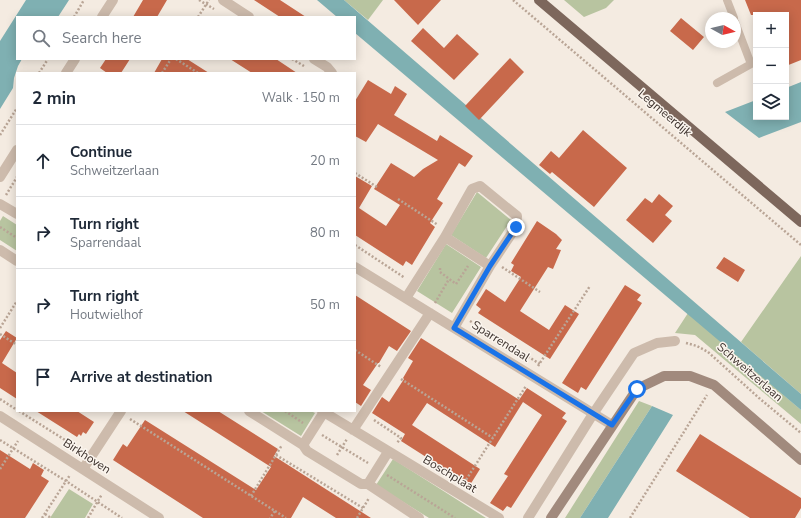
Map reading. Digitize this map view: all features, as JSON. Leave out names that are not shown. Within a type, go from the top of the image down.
[{"type":"main road","name":"Legmeerdijk","points":[[539,0],[801,222]]},
{"type":"street","points":[[103,16],[113,0]]},
{"type":"street","points":[[222,0],[247,16]]},
{"type":"street","points":[[68,72],[74,60]]},
{"type":"street","points":[[316,60],[327,67],[331,72]]},
{"type":"street","points":[[0,177],[16,152]]},
{"type":"street","points":[[406,298],[447,234],[472,189],[480,186],[517,216],[516,227],[492,263],[454,328]]},
{"type":"street","points":[[0,204],[16,213]]},
{"type":"street","points":[[447,234],[475,256],[492,263]]},
{"type":"street","points":[[0,250],[16,260]]},
{"type":"street","name":"Sparrendaal","points":[[356,268],[612,425]]},
{"type":"street","points":[[353,430],[430,313]]},
{"type":"street","points":[[528,518],[593,414],[634,353],[657,343],[675,341]]},
{"type":"street","points":[[551,518],[637,389],[664,376],[690,376],[714,385],[801,460]]},
{"type":"street","points":[[84,469],[120,412]]},
{"type":"street","points":[[251,412],[303,446],[307,451],[361,484],[371,486],[419,518]]},
{"type":"street","name":"Boschplaat","points":[[303,446],[323,412],[499,518]]},
{"type":"street","name":"Birkhoven","points":[[0,416],[159,518]]},
{"type":"street","points":[[371,486],[378,469],[388,452]]},
{"type":"lane","points":[[727,0],[732,12]]},
{"type":"lane","points":[[717,83],[751,64],[741,38]]},
{"type":"path","points":[[75,16],[84,0]]},
{"type":"path","points":[[199,0],[206,4]]},
{"type":"path","points":[[199,16],[209,0]]},
{"type":"path","name":"Legmeerdijk","points":[[513,0],[801,245]]},
{"type":"path","points":[[40,72],[47,60]]},
{"type":"path","points":[[163,72],[170,60]]},
{"type":"path","points":[[178,60],[196,72]]},
{"type":"path","points":[[0,135],[16,110]]},
{"type":"path","points":[[356,174],[377,188]]},
{"type":"path","points":[[0,204],[16,179]]},
{"type":"path","points":[[398,199],[447,234]]},
{"type":"path","points":[[0,227],[16,237]]},
{"type":"path","points":[[356,246],[415,284]]},
{"type":"path","points":[[430,313],[449,279],[456,284],[475,256]]},
{"type":"path","points":[[492,263],[540,292]]},
{"type":"path","points":[[458,493],[590,286]]},
{"type":"path","points":[[0,328],[16,303]]},
{"type":"path","points":[[461,316],[540,364]]},
{"type":"path","points":[[0,334],[16,344]]},
{"type":"path","name":"Schweitzerlaan","points":[[675,341],[697,346],[708,352],[801,433]]},
{"type":"path","points":[[356,351],[493,438]]},
{"type":"path","points":[[630,518],[714,385]]},
{"type":"path","points":[[0,399],[16,409]]},
{"type":"path","points":[[21,412],[92,456]]},
{"type":"path","points":[[120,412],[286,518]]},
{"type":"path","points":[[287,412],[455,518]]},
{"type":"path","points":[[364,414],[401,438],[388,452]]},
{"type":"path","points":[[0,469],[24,431]]},
{"type":"path","points":[[251,496],[288,436]]},
{"type":"path","points":[[0,440],[122,518]]},
{"type":"path","points":[[276,455],[363,508]]},
{"type":"path","points":[[42,518],[70,475],[84,469]]},
{"type":"path","points":[[88,518],[108,485]]},
{"type":"path","points":[[357,518],[363,508],[371,486]]},
{"type":"path","points":[[270,518],[275,511]]},
{"type":"path","points":[[45,514],[51,518]]},
{"type":"green space","points":[[344,0],[383,0],[368,20]]},
{"type":"green space","points":[[564,0],[614,0],[606,8],[584,17]]},
{"type":"green space","points":[[477,192],[511,220],[486,258],[451,235]]},
{"type":"green space","points":[[3,216],[16,224],[16,250],[0,240],[0,221]]},
{"type":"green space","points":[[446,244],[481,267],[452,313],[417,291]]},
{"type":"green space","points":[[801,256],[801,394],[741,342]]},
{"type":"green space","points":[[688,313],[801,410],[801,424],[695,335],[675,333]]},
{"type":"green space","points":[[639,401],[652,406],[580,518],[565,518]]},
{"type":"green space","points":[[263,412],[315,413],[301,436]]},
{"type":"green space","points":[[393,459],[486,518],[429,518],[376,485]]},
{"type":"green space","points":[[69,489],[93,504],[85,518],[50,518]]},
{"type":"water","points":[[26,0],[69,0],[59,16],[16,16],[16,60],[21,60],[14,78],[13,88],[0,109],[0,41]]},
{"type":"water","points":[[317,0],[344,0],[801,394],[801,410],[356,34],[356,16],[336,16]]},
{"type":"water","points":[[801,82],[801,122],[759,138],[725,112],[753,101],[753,120],[789,120],[789,87]]},
{"type":"water","points":[[652,406],[673,415],[608,518],[580,518]]},
{"type":"building","points":[[143,0],[167,0],[158,16],[134,16]]},
{"type":"building","points":[[254,0],[280,0],[304,16],[278,16]]},
{"type":"building","points":[[394,0],[441,0],[418,25]]},
{"type":"building","points":[[745,0],[801,0],[801,60],[789,65],[789,12],[753,12],[753,15],[751,15]]},
{"type":"building","points":[[681,18],[704,37],[693,50],[670,31]]},
{"type":"building","points":[[423,28],[444,48],[457,34],[479,54],[454,80],[411,41]]},
{"type":"building","points":[[510,58],[524,72],[479,120],[465,106]]},
{"type":"building","points":[[105,60],[129,60],[122,72],[106,72],[100,68]]},
{"type":"building","points":[[161,60],[189,60],[207,72],[155,72]]},
{"type":"building","points":[[232,60],[278,60],[296,72],[250,72]]},
{"type":"building","points":[[368,80],[391,94],[395,86],[407,94],[394,115],[437,141],[440,135],[473,156],[465,167],[459,163],[437,199],[443,203],[430,223],[435,227],[412,265],[406,261],[403,266],[356,236],[356,177],[372,186],[359,208],[386,226],[400,205],[374,189],[391,163],[414,177],[423,169],[438,160],[378,124],[366,142],[356,137],[356,99]]},
{"type":"building","points":[[583,130],[627,168],[594,207],[552,172],[550,174],[539,165],[551,151],[559,158]]},
{"type":"building","points":[[659,194],[673,206],[665,215],[672,221],[653,243],[626,220],[645,198],[652,203]]},
{"type":"building","points":[[537,221],[562,240],[556,249],[561,250],[553,269],[548,267],[520,311],[549,330],[565,305],[579,314],[550,359],[478,313],[481,309],[476,305],[486,289],[505,302],[521,277],[511,271],[514,265],[511,263]]},
{"type":"building","points":[[724,257],[745,270],[738,282],[716,268]]},
{"type":"building","points":[[625,285],[641,295],[637,300],[642,303],[586,390],[581,387],[578,393],[562,383]]},
{"type":"building","points":[[356,296],[411,331],[397,351],[389,346],[363,385],[371,390],[361,406],[356,403]]},
{"type":"building","points":[[6,331],[16,337],[2,363],[16,372],[16,398],[0,388],[0,340]]},
{"type":"building","points":[[421,338],[519,400],[527,388],[566,413],[562,418],[567,421],[511,508],[507,506],[503,511],[490,503],[508,476],[504,474],[542,415],[523,402],[495,447],[427,403],[412,425],[480,469],[470,485],[401,441],[405,434],[372,413],[382,397],[389,402],[404,379],[403,378],[413,361],[408,358]]},
{"type":"building","points":[[38,412],[79,412],[94,422],[86,434],[83,432],[81,436],[79,434],[77,437]]},
{"type":"building","points":[[185,412],[220,412],[278,449],[274,456],[371,518],[336,518],[303,497],[291,518],[203,518],[113,460],[123,444],[127,447],[145,420],[256,490],[271,467]]},
{"type":"building","points":[[700,434],[801,498],[801,508],[795,518],[750,518],[676,471]]},
{"type":"building","points":[[0,450],[30,469],[33,463],[44,470],[41,476],[49,481],[25,518],[0,518]]},
{"type":"route","points":[[516,227],[490,266],[454,328],[612,425],[637,389]]}]
